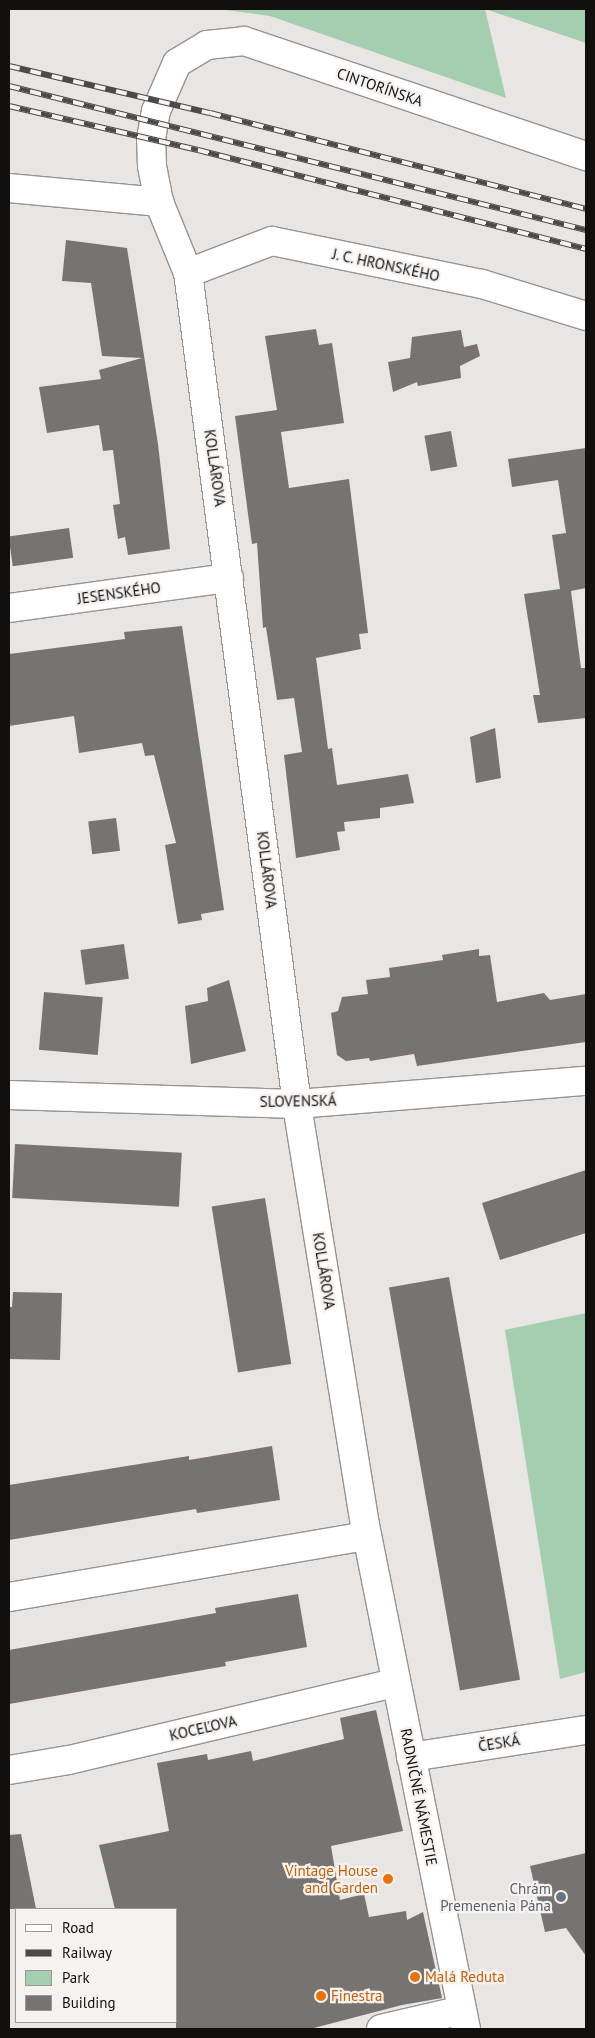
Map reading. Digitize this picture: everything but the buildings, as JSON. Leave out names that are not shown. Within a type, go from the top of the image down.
[{"type":"street","name":"CINTORÍNSKA","points":[[177,63],[207,45],[244,41],[586,156]]},
{"type":"street","name":"KOLLÁROVA","points":[[177,63],[156,111],[151,139],[152,166],[159,202],[188,273],[297,1104],[366,1536],[396,1683]]},
{"type":"street","points":[[9,188],[159,202]]},
{"type":"street","name":"J. C. HRONSKÉHO","points":[[188,273],[272,241],[482,284],[586,316]]},
{"type":"street","name":"JESENSKÉHO","points":[[9,608],[229,578]]},
{"type":"street","name":"SLOVENSKÁ","points":[[9,1095],[297,1104],[586,1081]]},
{"type":"street","points":[[9,1597],[366,1536]]},
{"type":"street","name":"RADNIČNÉ NÁMESTIE","points":[[396,1683],[464,2020]]},
{"type":"street","name":"KOCEĽOVA","points":[[9,1770],[69,1760],[396,1683]]},
{"type":"street","name":"ČESKÁ","points":[[411,1757],[586,1730]]},
{"type":"street","points":[[381,2029],[464,2020]]},
{"type":"green space","points":[[218,9],[485,9],[506,98],[270,16]]},
{"type":"green space","points":[[485,9],[586,9],[586,43]]},
{"type":"green space","points":[[586,1313],[586,1672],[560,1679],[505,1330]]},
{"type":"railway","points":[[9,66],[210,113],[586,209]]},
{"type":"railway","points":[[9,86],[586,230]]},
{"type":"railway","points":[[9,106],[198,150],[586,249]]},
{"type":"place","name":"Vintage House and Garden","points":[[388,1879]]},
{"type":"place","name":"Chrám Premenenia Pána","points":[[561,1897]]},
{"type":"place","name":"Malá Reduta","points":[[415,1977]]},
{"type":"place","name":"Finestra","points":[[321,1996]]}]
